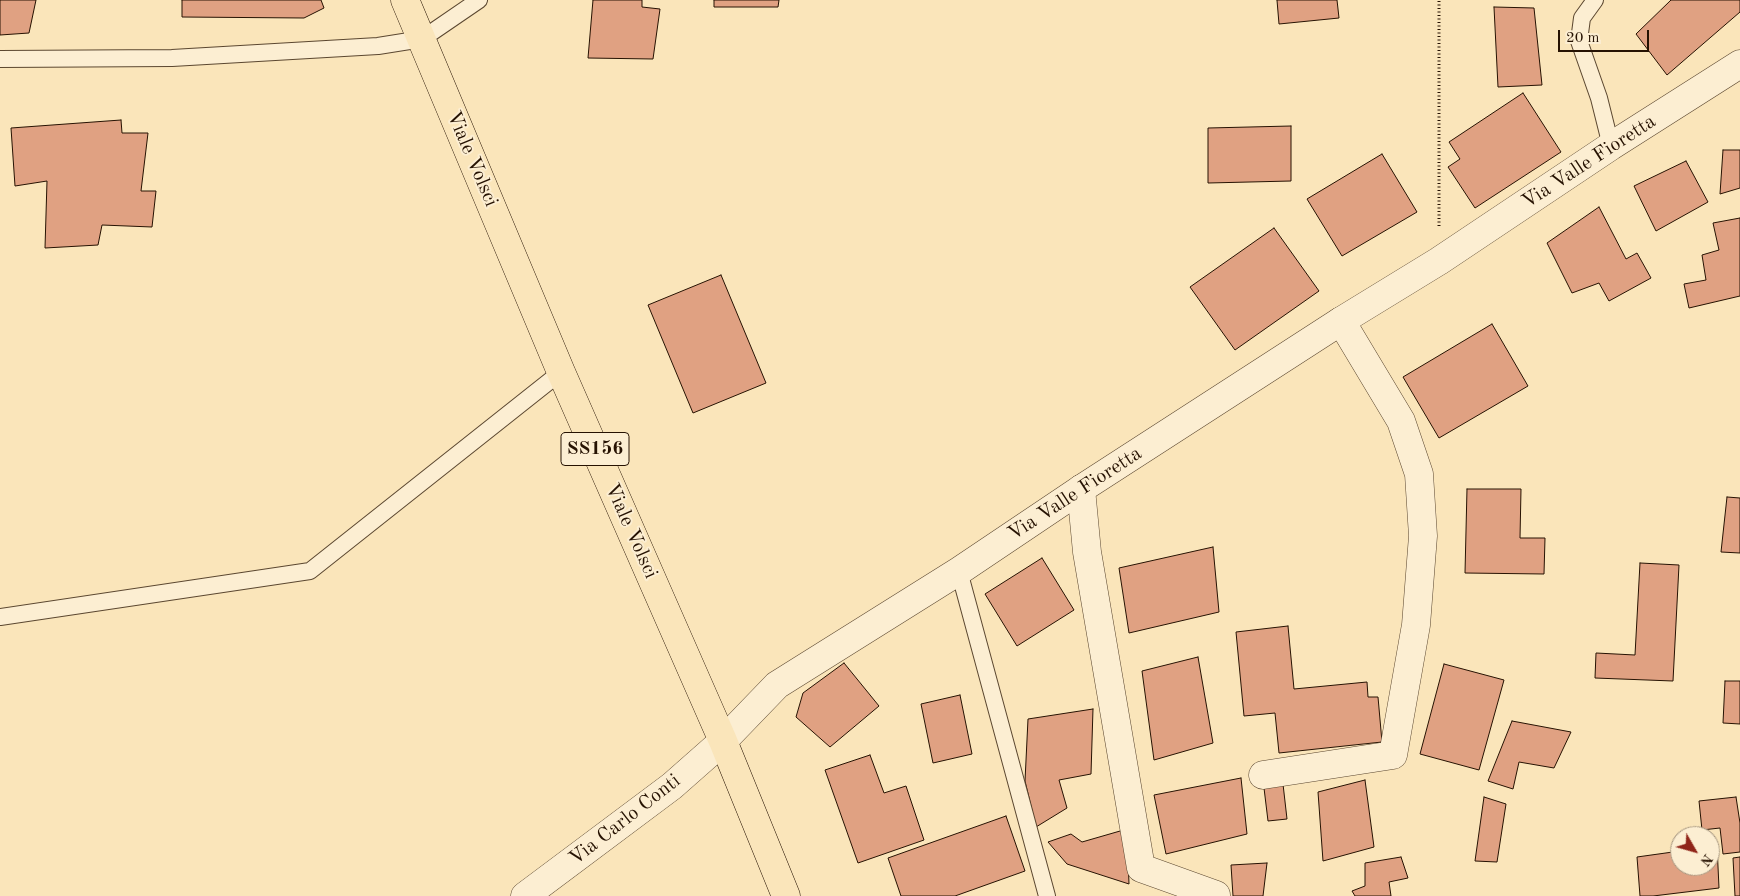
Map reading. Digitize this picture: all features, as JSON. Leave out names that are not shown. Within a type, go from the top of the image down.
[{"type":"main road","name":"Viale Volsci","points":[[405,0],[561,372],[723,741],[786,896]]},
{"type":"street","name":"Via Valle Fioretta","points":[[723,741],[776,685],[959,571],[1081,489],[1341,321],[1439,261],[1740,64]]},
{"type":"street","points":[[1263,775],[1394,756],[1416,625],[1423,536],[1419,474],[1401,421],[1341,321]]},
{"type":"street","points":[[1081,489],[1087,552],[1141,868],[1216,895]]},
{"type":"street","name":"Via Carlo Conti","points":[[525,896],[672,786],[723,741]]},
{"type":"lane","points":[[0,58],[172,58],[378,46],[422,39],[479,0]]},
{"type":"lane","points":[[1595,0],[1582,18],[1579,41],[1599,98],[1612,146]]},
{"type":"lane","points":[[0,618],[310,571],[561,372]]},
{"type":"lane","points":[[959,571],[1047,896]]},
{"type":"path","points":[[1439,0],[1439,261]]},
{"type":"building","points":[[0,0],[36,0],[29,33],[0,35]]},
{"type":"building","points":[[182,0],[321,0],[324,8],[304,18],[182,17]]},
{"type":"building","points":[[593,0],[642,0],[642,7],[660,9],[653,59],[588,58]]},
{"type":"building","points":[[714,0],[779,0],[778,7],[714,7]]},
{"type":"building","points":[[1277,0],[1337,0],[1339,18],[1279,24]]},
{"type":"building","points":[[1671,0],[1740,0],[1740,12],[1667,75],[1636,34]]},
{"type":"building","points":[[1494,7],[1534,8],[1542,85],[1498,87]]},
{"type":"building","points":[[1523,93],[1561,152],[1475,208],[1448,167],[1460,159],[1449,142]]},
{"type":"building","points":[[121,120],[122,133],[148,133],[141,191],[156,191],[152,227],[102,225],[98,245],[45,248],[47,181],[15,186],[11,128]]},
{"type":"building","points":[[1291,126],[1291,181],[1208,183],[1208,128]]},
{"type":"building","points":[[1723,150],[1740,150],[1740,188],[1720,194]]},
{"type":"building","points":[[1382,154],[1417,212],[1342,256],[1307,199]]},
{"type":"building","points":[[1686,161],[1708,202],[1656,231],[1634,186]]},
{"type":"building","points":[[1599,207],[1626,259],[1637,253],[1651,278],[1609,301],[1599,283],[1572,293],[1547,243]]},
{"type":"building","points":[[1740,218],[1740,296],[1689,308],[1684,284],[1706,280],[1702,255],[1719,250],[1713,223]]},
{"type":"building","points":[[1274,228],[1319,291],[1235,350],[1190,287]]},
{"type":"building","points":[[721,275],[766,383],[693,413],[648,305]]},
{"type":"building","points":[[1492,324],[1528,386],[1439,438],[1403,377]]},
{"type":"building","points":[[1467,489],[1521,489],[1520,538],[1545,538],[1544,574],[1465,573]]},
{"type":"building","points":[[1727,497],[1740,498],[1740,553],[1721,552]]},
{"type":"building","points":[[1213,547],[1219,612],[1129,633],[1119,568]]},
{"type":"building","points":[[1042,558],[1074,610],[1017,646],[985,594]]},
{"type":"building","points":[[1640,563],[1679,565],[1673,681],[1595,678],[1596,653],[1635,655]]},
{"type":"building","points":[[1288,626],[1294,689],[1367,682],[1368,697],[1378,697],[1382,742],[1279,753],[1275,713],[1244,716],[1236,632]]},
{"type":"building","points":[[1198,657],[1213,743],[1154,760],[1142,671]]},
{"type":"building","points":[[844,663],[879,706],[830,747],[796,717],[803,693]]},
{"type":"building","points":[[1444,664],[1504,680],[1479,770],[1420,754]]},
{"type":"building","points":[[1725,681],[1740,681],[1740,724],[1723,723]]},
{"type":"building","points":[[960,695],[972,754],[933,763],[921,704]]},
{"type":"building","points":[[1093,709],[1091,774],[1059,780],[1067,808],[1036,827],[1025,781],[1028,719]]},
{"type":"building","points":[[1512,721],[1571,732],[1554,768],[1519,762],[1513,789],[1488,781]]},
{"type":"building","points":[[870,755],[884,793],[906,786],[924,840],[858,863],[825,770]]},
{"type":"building","points":[[1241,778],[1247,834],[1166,854],[1154,795]]},
{"type":"building","points":[[1365,780],[1374,847],[1323,861],[1318,792]]},
{"type":"building","points":[[1283,784],[1287,819],[1268,821],[1264,788]]},
{"type":"building","points":[[1484,797],[1506,804],[1497,862],[1475,861]]},
{"type":"building","points":[[1736,797],[1740,823],[1740,852],[1723,854],[1720,826],[1702,826],[1699,801]]},
{"type":"building","points":[[1006,816],[1025,871],[955,896],[901,896],[888,858]]},
{"type":"building","points":[[1127,829],[1129,884],[1067,864],[1048,842],[1071,834],[1082,842]]},
{"type":"building","points":[[1670,852],[1670,876],[1718,876],[1719,888],[1640,896],[1637,857]]},
{"type":"building","points":[[1401,857],[1408,878],[1389,882],[1391,896],[1355,896],[1352,891],[1365,886],[1365,863]]},
{"type":"building","points":[[1740,857],[1740,896],[1735,896],[1733,858]]},
{"type":"building","points":[[1267,863],[1263,896],[1233,896],[1231,865]]}]
